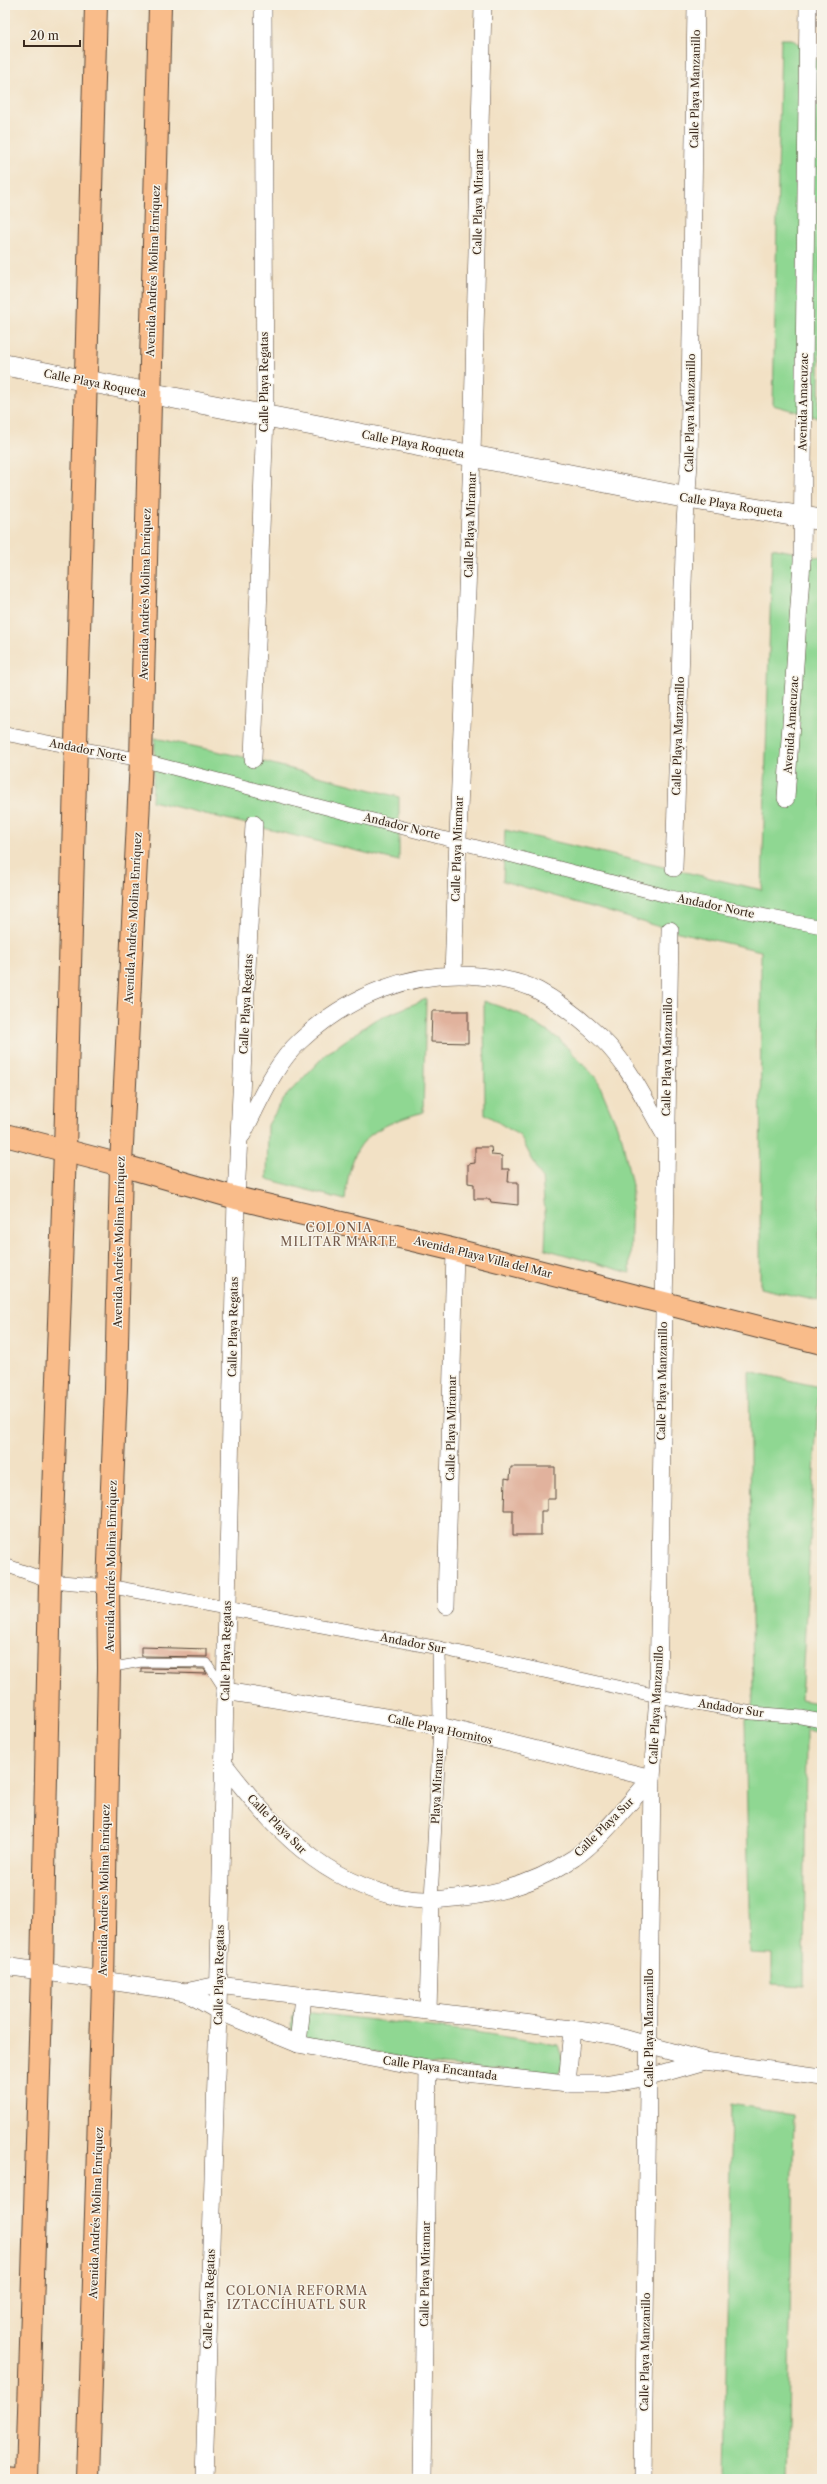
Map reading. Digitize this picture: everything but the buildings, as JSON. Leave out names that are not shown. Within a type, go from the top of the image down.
[{"type":"main road","points":[[27,2479],[42,1972],[50,1580],[64,1150],[96,5]]},
{"type":"main road","name":"Avenida Andrés Molina Enríquez","points":[[88,2479],[102,1982],[109,1668],[108,1586],[116,1389],[120,1165],[141,760],[149,394],[160,5]]},
{"type":"main road","name":"Avenida Playa Villa del Mar","points":[[5,1135],[120,1165],[236,1198],[455,1250],[822,1343]]},
{"type":"main road","points":[[5,2478],[17,2479]]},
{"type":"street","name":"Calle Playa Regatas","points":[[253,759],[265,415],[263,5]]},
{"type":"street","name":"Calle Playa Miramar","points":[[454,974],[472,455],[483,5]]},
{"type":"street","name":"Calle Playa Manzanillo","points":[[674,868],[684,530],[688,498],[696,5]]},
{"type":"street","name":"Avenida Amacuzac","points":[[786,798],[802,561],[812,518],[808,5]]},
{"type":"street","name":"Calle Playa Roqueta","points":[[5,365],[688,498],[812,518]]},
{"type":"street","name":"Andador Norte","points":[[5,734],[141,760],[672,897],[822,927]]},
{"type":"street","name":"Calle Playa Regatas","points":[[204,2479],[218,2011],[236,1198],[240,1141],[254,824]]},
{"type":"street","name":"Calle Playa Manzanillo","points":[[643,2479],[652,1778],[658,1696],[665,1135],[670,930]]},
{"type":"street","points":[[240,1141],[272,1074],[299,1041],[334,1014],[369,994],[413,978],[454,974],[499,978],[529,988],[572,1013],[603,1040],[629,1075],[665,1135]]},
{"type":"street","name":"Calle Playa Miramar","points":[[446,1606],[455,1250]]},
{"type":"street","name":"Andador Sur","points":[[5,1565],[50,1580],[108,1586],[439,1648],[658,1696],[752,1713],[801,1717],[822,1721]]},
{"type":"street","name":"Playa Miramar","points":[[431,1900],[440,1726],[439,1648]]},
{"type":"street","name":"Calle Playa Hornitos","points":[[225,1691],[440,1726],[652,1778]]},
{"type":"street","name":"Calle Playa Sur","points":[[224,1764],[258,1808],[291,1841],[329,1870],[367,1888],[404,1898],[431,1900],[473,1896],[509,1888],[544,1875],[574,1858],[599,1835],[652,1778]]},
{"type":"street","points":[[428,2010],[431,1900]]},
{"type":"street","name":"Calle Playa Encantada","points":[[5,1966],[102,1982],[185,1992],[218,1985],[572,2029],[648,2044],[705,2061],[822,2077]]},
{"type":"street","name":"Calle Playa Encantada","points":[[185,1992],[218,2011],[298,2044],[428,2069],[567,2084],[604,2084],[648,2077],[705,2061]]},
{"type":"street","points":[[298,2044],[303,1996]]},
{"type":"street","points":[[567,2084],[572,2029]]},
{"type":"street","name":"Calle Playa Miramar","points":[[422,2479],[428,2069]]},
{"type":"lane","points":[[109,1668],[141,1662],[206,1663],[225,1691]]},
{"type":"green space","points":[[781,39],[792,39],[822,64],[819,418],[773,405]]},
{"type":"green space","points":[[772,548],[822,558],[822,1089],[818,1301],[760,1288],[761,951],[670,930],[503,881],[505,830],[762,890]]},
{"type":"green space","points":[[155,738],[253,759],[399,797],[399,861],[152,801]]},
{"type":"green space","points":[[426,999],[423,1112],[388,1124],[375,1131],[365,1140],[352,1163],[345,1200],[267,1179],[268,1125],[284,1098],[326,1054],[373,1021]]},
{"type":"green space","points":[[484,1001],[520,1014],[559,1039],[597,1079],[622,1138],[632,1186],[630,1273],[545,1249],[546,1224],[542,1178],[520,1136],[485,1114]]},
{"type":"green space","points":[[749,1371],[819,1387],[801,1700],[822,1704],[822,1733],[806,1730],[804,1986],[772,1984],[772,1954],[750,1953],[745,1719],[751,1717],[753,1696]]},
{"type":"green space","points":[[295,2011],[468,2031],[558,2045],[564,2061],[559,2075],[441,2065],[293,2037],[291,2023]]},
{"type":"green space","points":[[731,2104],[794,2114],[787,2479],[724,2479]]},
{"type":"district","name":"COLONIA MILITAR MARTE","points":[[339,1235]]},
{"type":"district","name":"COLONIA REFORMA IZTACCÍHUATL SUR","points":[[297,2298]]}]
